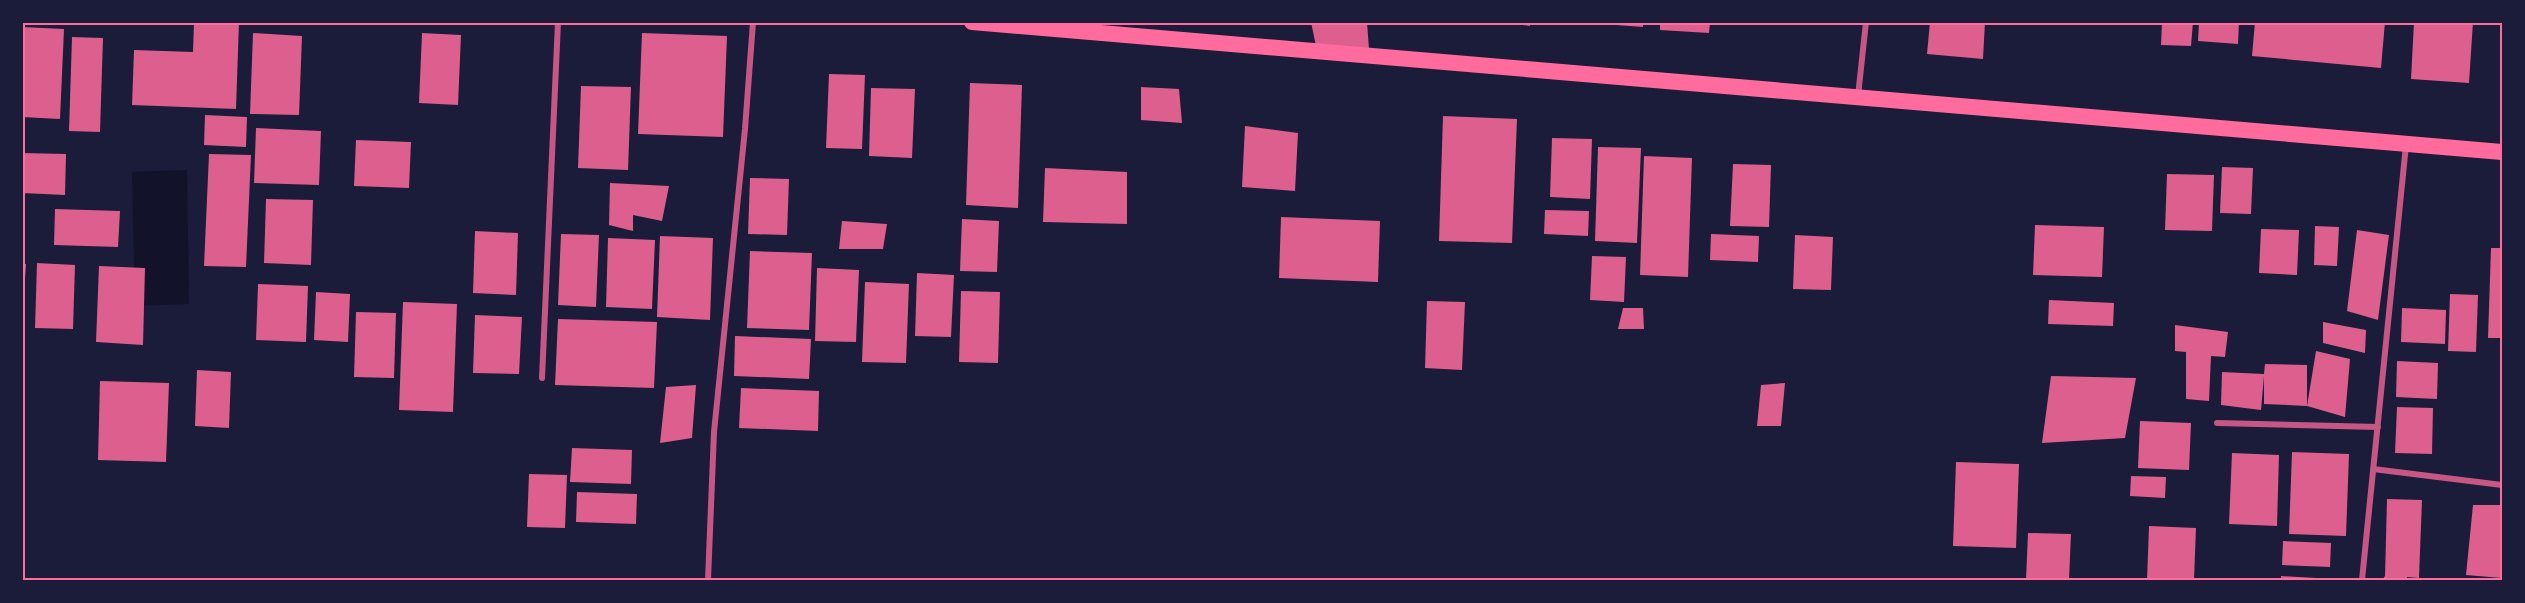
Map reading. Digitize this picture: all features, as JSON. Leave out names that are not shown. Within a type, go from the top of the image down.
[{"type":"highway","points":[[972,22],[2502,152]]},
{"type":"street","points":[[542,378],[558,22]]},
{"type":"street","points":[[708,580],[714,432],[745,129],[753,22]]},
{"type":"street","points":[[1858,98],[1866,22]]},
{"type":"street","points":[[2362,580],[2407,143]]},
{"type":"street","points":[[2217,423],[2378,427]]},
{"type":"street","points":[[2373,469],[2502,485]]},
{"type":"shaded area","points":[[187,170],[189,304],[135,306],[132,172]]},
{"type":"building","points":[[81,22],[103,22],[103,25],[81,24]]},
{"type":"building","points":[[194,22],[239,22],[236,109],[132,105],[134,50],[193,52]]},
{"type":"building","points":[[1311,22],[1367,22],[1369,49],[1316,46]]},
{"type":"building","points":[[1503,22],[1530,22],[1530,26]]},
{"type":"building","points":[[1603,22],[1643,22],[1643,27],[1603,24]]},
{"type":"building","points":[[1660,22],[1710,22],[1709,33],[1660,30]]},
{"type":"building","points":[[1930,22],[1985,22],[1983,59],[1927,54]]},
{"type":"building","points":[[2162,22],[2193,22],[2191,46],[2161,45]]},
{"type":"building","points":[[2199,22],[2239,22],[2238,44],[2198,41]]},
{"type":"building","points":[[2255,22],[2385,22],[2381,68],[2252,56]]},
{"type":"building","points":[[2414,22],[2473,22],[2469,83],[2411,79]]},
{"type":"building","points":[[22,27],[64,29],[60,119],[22,117]]},
{"type":"building","points":[[253,33],[302,36],[299,115],[250,114]]},
{"type":"building","points":[[422,33],[461,35],[458,105],[419,103]]},
{"type":"building","points":[[642,33],[727,36],[723,137],[638,134]]},
{"type":"building","points":[[72,37],[103,38],[100,132],[69,131]]},
{"type":"building","points":[[829,74],[865,75],[862,149],[826,148]]},
{"type":"building","points":[[970,83],[1022,85],[1018,208],[966,205]]},
{"type":"building","points":[[581,86],[631,87],[628,170],[578,168]]},
{"type":"building","points":[[1141,87],[1179,89],[1182,123],[1141,120]]},
{"type":"building","points":[[871,88],[915,89],[912,158],[869,156]]},
{"type":"building","points":[[205,115],[247,117],[246,147],[204,145]]},
{"type":"building","points":[[1443,116],[1517,119],[1512,243],[1439,241]]},
{"type":"building","points":[[1245,126],[1298,133],[1295,191],[1242,187]]},
{"type":"building","points":[[256,128],[321,131],[319,185],[254,183]]},
{"type":"building","points":[[1552,138],[1592,139],[1590,199],[1550,197]]},
{"type":"building","points":[[356,140],[411,142],[409,188],[354,186]]},
{"type":"building","points":[[1598,147],[1641,148],[1637,243],[1595,241]]},
{"type":"building","points":[[22,153],[66,154],[65,195],[22,193]]},
{"type":"building","points":[[209,154],[251,155],[246,267],[204,266]]},
{"type":"building","points":[[1644,156],[1692,158],[1688,277],[1640,275]]},
{"type":"building","points":[[1733,164],[1771,165],[1769,227],[1730,226]]},
{"type":"building","points":[[2222,167],[2253,168],[2251,214],[2220,213]]},
{"type":"building","points":[[1045,168],[1127,172],[1127,224],[1043,222]]},
{"type":"building","points":[[2167,174],[2214,175],[2212,231],[2165,230]]},
{"type":"building","points":[[750,178],[789,179],[787,235],[748,234]]},
{"type":"building","points":[[610,183],[669,186],[662,221],[633,215],[633,231],[609,225]]},
{"type":"building","points":[[266,199],[313,200],[311,265],[264,263]]},
{"type":"building","points":[[55,209],[120,211],[118,247],[54,245]]},
{"type":"building","points":[[1545,210],[1589,211],[1588,236],[1544,234]]},
{"type":"building","points":[[1281,217],[1380,221],[1378,282],[1279,278]]},
{"type":"building","points":[[962,219],[999,221],[997,272],[960,271]]},
{"type":"building","points":[[842,221],[887,224],[883,249],[839,249]]},
{"type":"building","points":[[2035,225],[2104,227],[2102,277],[2033,275]]},
{"type":"building","points":[[2315,226],[2339,227],[2337,266],[2314,265]]},
{"type":"building","points":[[2261,229],[2299,230],[2297,275],[2259,273]]},
{"type":"building","points":[[2357,230],[2389,235],[2378,320],[2347,311]]},
{"type":"building","points":[[475,231],[518,233],[516,295],[473,293]]},
{"type":"building","points":[[561,234],[599,235],[596,307],[558,305]]},
{"type":"building","points":[[1711,234],[1759,236],[1758,262],[1710,260]]},
{"type":"building","points":[[1795,235],[1833,237],[1831,290],[1793,289]]},
{"type":"building","points":[[660,236],[713,238],[710,320],[657,317]]},
{"type":"building","points":[[608,238],[655,240],[652,309],[606,307]]},
{"type":"building","points":[[2491,248],[2502,248],[2502,338],[2488,338]]},
{"type":"building","points":[[750,251],[812,253],[809,330],[747,328]]},
{"type":"building","points":[[1592,256],[1626,257],[1624,302],[1590,300]]},
{"type":"building","points":[[37,263],[75,265],[73,329],[35,328]]},
{"type":"building","points":[[22,264],[26,264],[24,292],[22,292]]},
{"type":"building","points":[[99,266],[145,268],[143,345],[96,342]]},
{"type":"building","points":[[817,268],[859,270],[856,342],[815,341]]},
{"type":"building","points":[[917,273],[954,275],[951,337],[915,336]]},
{"type":"building","points":[[865,282],[909,284],[906,363],[862,362]]},
{"type":"building","points":[[258,284],[308,286],[306,342],[256,340]]},
{"type":"building","points":[[961,291],[1000,292],[998,363],[959,362]]},
{"type":"building","points":[[316,292],[350,294],[348,342],[314,340]]},
{"type":"building","points":[[2450,294],[2478,295],[2476,352],[2448,351]]},
{"type":"building","points":[[2049,300],[2114,303],[2113,326],[2048,324]]},
{"type":"building","points":[[1427,301],[1465,302],[1462,370],[1425,368]]},
{"type":"building","points":[[403,302],[457,304],[453,412],[399,410]]},
{"type":"building","points":[[1623,308],[1643,308],[1644,329],[1618,329]]},
{"type":"building","points":[[2402,308],[2446,310],[2445,344],[2401,342]]},
{"type":"building","points":[[356,312],[396,313],[394,378],[354,377]]},
{"type":"building","points":[[475,315],[522,317],[519,374],[473,373]]},
{"type":"building","points":[[558,319],[657,322],[654,388],[555,385]]},
{"type":"building","points":[[2323,322],[2366,330],[2365,353],[2323,343]]},
{"type":"building","points":[[2175,325],[2228,332],[2225,357],[2211,356],[2209,401],[2186,399],[2186,352],[2175,351]]},
{"type":"building","points":[[735,336],[811,339],[809,379],[734,376]]},
{"type":"building","points":[[2316,351],[2350,359],[2345,417],[2307,406]]},
{"type":"building","points":[[2397,361],[2438,363],[2437,399],[2396,397]]},
{"type":"building","points":[[2265,364],[2307,365],[2307,406],[2264,404],[2264,376],[2261,410],[2221,405],[2222,372],[2264,374]]},
{"type":"building","points":[[197,370],[231,372],[229,428],[195,426]]},
{"type":"building","points":[[2051,376],[2136,378],[2125,438],[2042,443]]},
{"type":"building","points":[[100,381],[169,383],[166,462],[98,460]]},
{"type":"building","points":[[1785,383],[1781,426],[1757,426],[1761,385]]},
{"type":"building","points":[[696,385],[692,438],[660,443],[666,387]]},
{"type":"building","points":[[741,388],[819,391],[818,431],[739,428]]},
{"type":"building","points":[[2397,407],[2433,408],[2432,454],[2395,453]]},
{"type":"building","points":[[2140,421],[2191,423],[2189,470],[2138,468]]},
{"type":"building","points":[[572,448],[632,450],[631,484],[570,482]]},
{"type":"building","points":[[2292,452],[2349,454],[2346,536],[2289,534]]},
{"type":"building","points":[[2232,453],[2279,455],[2277,526],[2229,524]]},
{"type":"building","points":[[1956,462],[2019,464],[2016,548],[1953,546]]},
{"type":"building","points":[[529,474],[567,475],[565,528],[527,527]]},
{"type":"building","points":[[2131,476],[2166,477],[2165,498],[2130,496]]},
{"type":"building","points":[[577,492],[637,494],[636,524],[576,522]]},
{"type":"building","points":[[2387,499],[2422,500],[2419,578],[2382,580],[2385,576]]},
{"type":"building","points":[[2473,505],[2502,505],[2502,578],[2466,575]]},
{"type":"building","points":[[2149,526],[2196,528],[2194,580],[2147,580]]},
{"type":"building","points":[[2028,533],[2071,534],[2069,580],[2026,580]]},
{"type":"building","points":[[2283,541],[2331,543],[2330,567],[2282,565]]},
{"type":"building","points":[[2281,576],[2333,579],[2281,580]]}]
